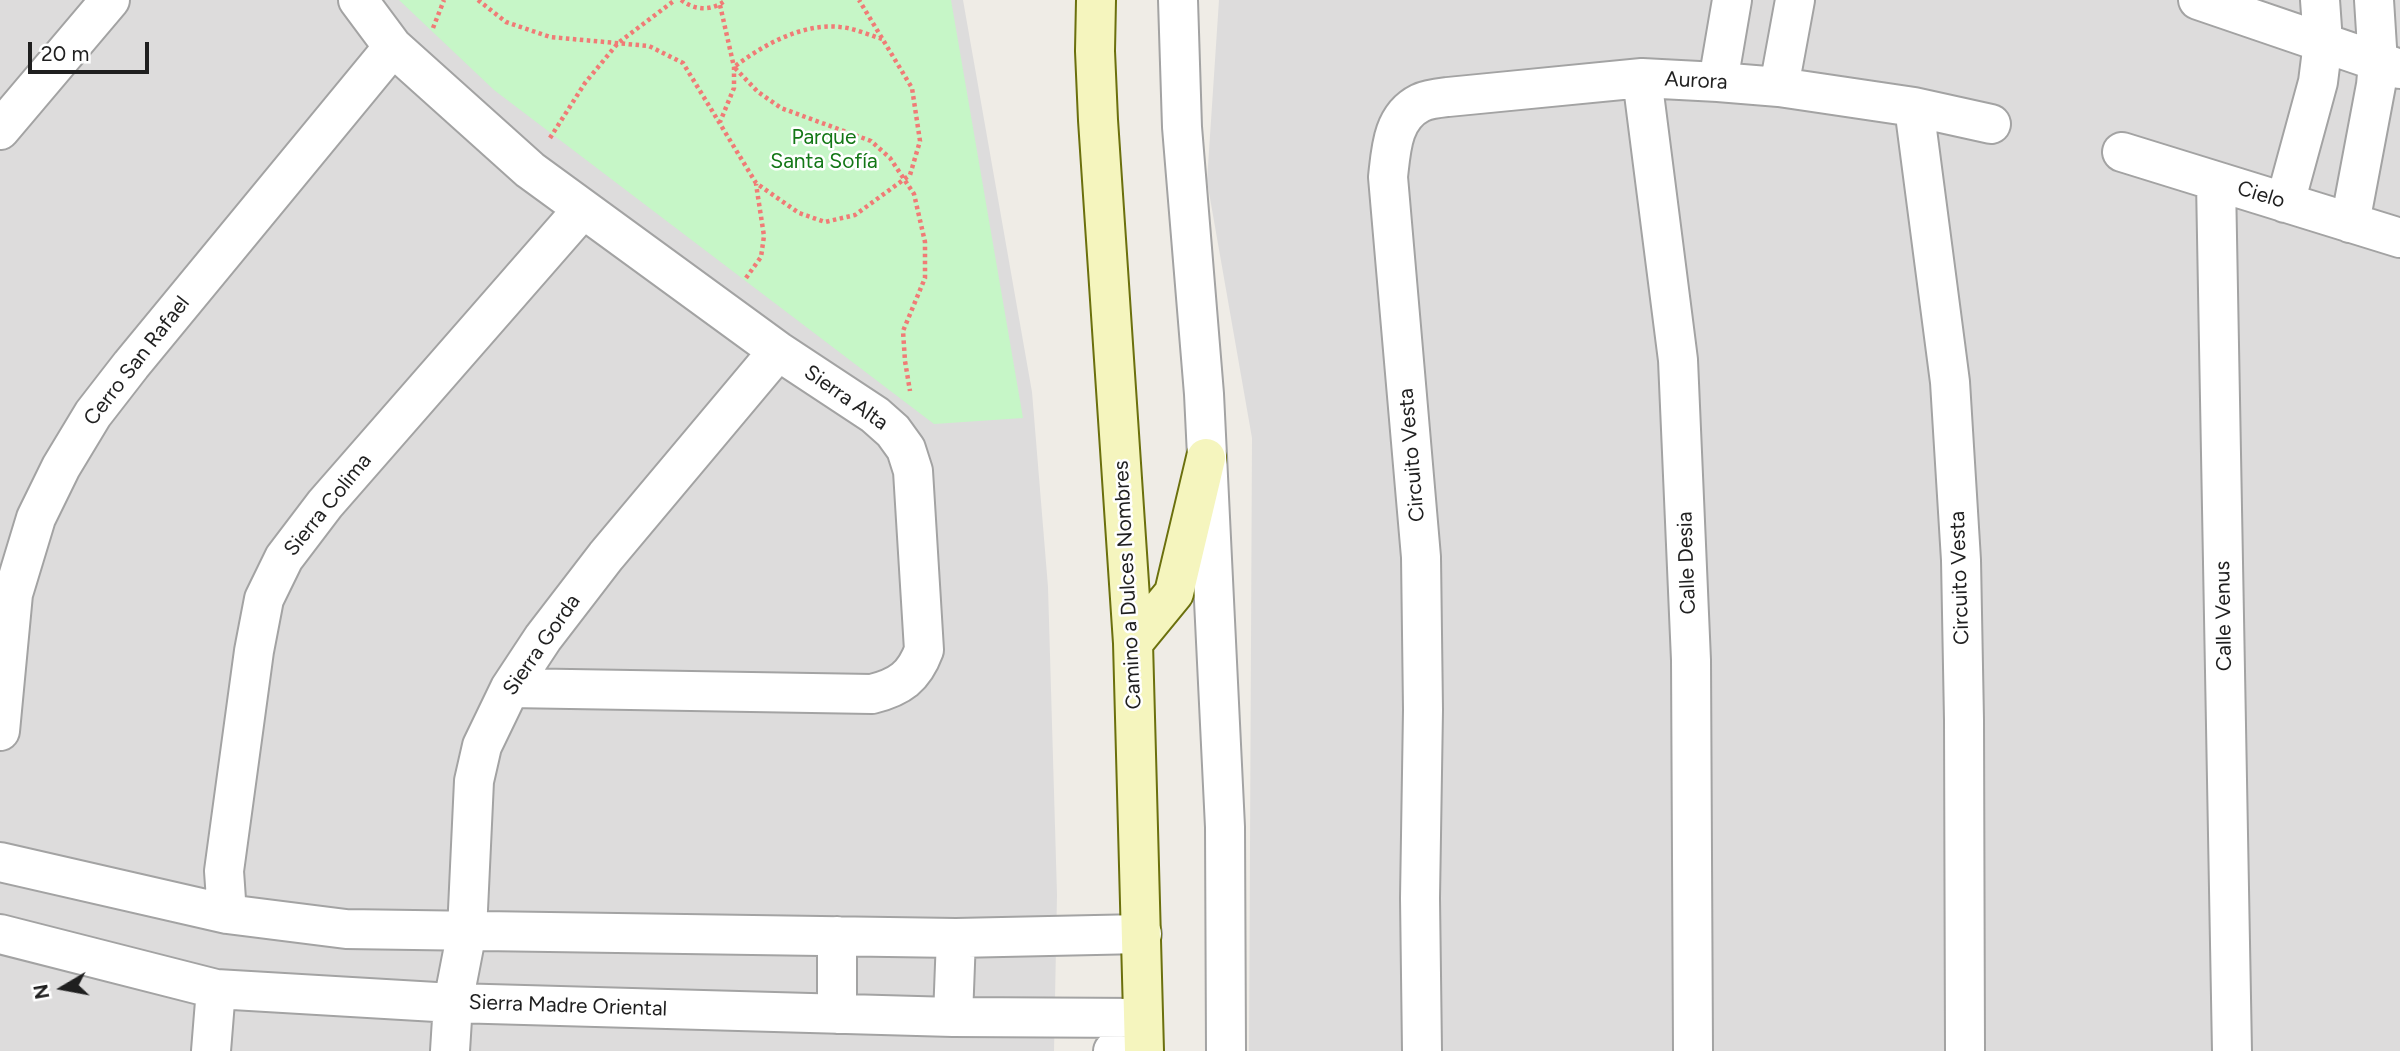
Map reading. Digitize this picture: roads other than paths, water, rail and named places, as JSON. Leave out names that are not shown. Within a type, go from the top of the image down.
[{"type":"main road","name":"Camino a Dulces Nombres","points":[[1097,0],[1095,51],[1098,120],[1133,643],[1143,1034]]},
{"type":"main road","points":[[1133,643],[1174,593],[1206,458]]},
{"type":"street","points":[[0,130],[110,0]]},
{"type":"street","name":"Sierra Alta","points":[[358,0],[393,47],[530,170],[778,351],[875,415],[893,431],[906,449],[913,471],[924,650],[919,665],[904,682],[890,690],[873,694],[510,688]]},
{"type":"street","points":[[1178,0],[1182,127],[1204,394],[1225,827],[1226,1051]]},
{"type":"street","points":[[1718,82],[1732,0]]},
{"type":"street","points":[[1779,87],[1795,0]]},
{"type":"street","points":[[2198,0],[2389,66]]},
{"type":"street","points":[[2285,203],[2318,82],[2323,41],[2320,0]]},
{"type":"street","points":[[2350,223],[2374,108],[2389,66],[2374,0]]},
{"type":"street","name":"Cerro San Rafael","points":[[0,731],[7,592],[36,518],[61,467],[93,414],[393,47]]},
{"type":"street","name":"Aurora","points":[[1404,115],[1420,103],[1448,97],[1642,78],[1779,87],[1914,107],[1991,124]]},
{"type":"street","name":"Calle Desia","points":[[1642,78],[1678,360],[1691,660],[1693,1051]]},
{"type":"street","name":"Circuito Vesta","points":[[1914,107],[1951,382],[1960,546],[1964,720],[1965,1051]]},
{"type":"street","name":"Circuito Vesta","points":[[1404,115],[1392,137],[1388,177],[1421,557],[1422,1051]]},
{"type":"street","name":"Cielo","points":[[2122,152],[2400,238]]},
{"type":"street","name":"Calle Venus","points":[[2216,182],[2232,1051]]},
{"type":"street","name":"Sierra Colima","points":[[227,914],[225,871],[254,651],[264,599],[284,558],[325,504],[582,210]]},
{"type":"street","name":"Sierra Gorda","points":[[450,1051],[453,1003],[467,930],[474,781],[482,746],[510,688],[543,638],[606,556],[778,351]]},
{"type":"street","points":[[0,862],[227,914],[346,929],[956,938],[1142,934]]},
{"type":"street","name":"Sierra Madre Oriental","points":[[0,934],[216,989],[453,1003],[953,1017],[1143,1034]]},
{"type":"street","points":[[837,936],[837,1014]]},
{"type":"street","points":[[953,1017],[956,938]]},
{"type":"street","points":[[211,1051],[216,989]]},
{"type":"street","points":[[1113,1051],[1143,1034]]},
{"type":"park label","name":"Parque Santa Sofía","points":[[824,150]]}]
